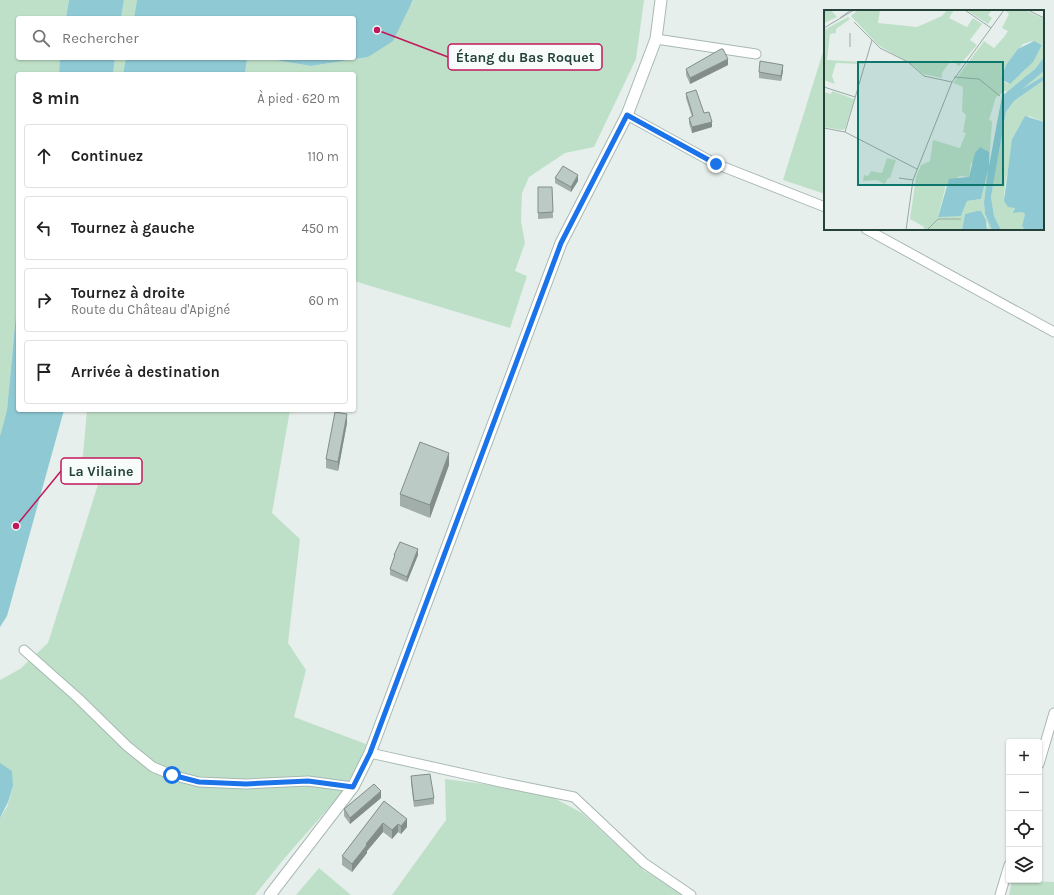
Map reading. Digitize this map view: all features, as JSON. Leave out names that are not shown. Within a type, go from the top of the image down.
[{"type":"street","points":[[270,895],[353,787],[370,753],[561,243],[627,115],[656,39],[661,0]]},
{"type":"street","points":[[656,39],[756,54]]},
{"type":"street","points":[[627,115],[716,164],[824,206]]},
{"type":"street","points":[[868,230],[1054,332]]},
{"type":"street","points":[[24,650],[78,698],[127,746],[153,767],[172,775],[199,782],[246,784],[308,781],[353,787]]},
{"type":"street","points":[[1042,754],[1054,713]]},
{"type":"street","points":[[370,753],[574,797],[644,863],[692,895]]},
{"type":"street","points":[[1000,895],[1006,875]]},
{"type":"green space","points":[[0,0],[69,0],[66,16],[16,16],[16,60],[60,60],[59,72],[16,72],[16,315],[7,410],[0,436]]},
{"type":"green space","points":[[124,0],[137,0],[134,16],[121,16]]},
{"type":"green space","points":[[413,0],[644,0],[636,59],[594,147],[565,153],[529,177],[522,193],[521,221],[525,243],[515,271],[527,276],[510,328],[356,282],[356,72],[245,72],[247,60],[275,60],[311,66],[368,57],[413,2]]},
{"type":"green space","points":[[823,52],[824,194],[783,180]]},
{"type":"green space","points":[[115,60],[126,60],[123,72],[113,72]]},
{"type":"green space","points":[[87,412],[290,412],[272,513],[300,539],[288,643],[306,670],[294,717],[366,744],[360,762],[340,795],[283,860],[255,895],[0,895],[0,818],[7,807],[13,786],[0,763],[0,680],[20,669],[48,643],[101,475],[82,466]]},
{"type":"green space","points":[[445,779],[499,786],[554,798],[582,813],[645,871],[684,895],[392,895],[446,820]]},
{"type":"green space","points":[[319,868],[351,895],[296,895]]},
{"type":"green space","points":[[1054,882],[1054,895],[1009,895],[1011,883]]},
{"type":"water","points":[[69,0],[124,0],[121,16],[66,16]]},
{"type":"water","points":[[137,0],[413,0],[393,41],[368,57],[356,59],[356,16],[134,16]]},
{"type":"water","points":[[60,60],[115,60],[113,72],[59,72]]},
{"type":"water","points":[[126,60],[247,60],[245,72],[123,72]]},
{"type":"water","points":[[275,60],[349,60],[311,66]]},
{"type":"water","points":[[16,315],[16,412],[63,412],[7,616],[0,627],[0,436],[7,410]]},
{"type":"water","points":[[0,763],[12,771],[13,786],[8,802],[0,818]]},
{"type":"building","points":[[723,49],[728,59],[690,78],[686,69]]},
{"type":"building","points":[[760,61],[783,65],[781,76],[759,72]]},
{"type":"building","points":[[696,90],[704,113],[709,112],[712,122],[692,127],[689,118],[693,116],[686,93]]},
{"type":"building","points":[[563,166],[578,175],[571,187],[555,178]]},
{"type":"building","points":[[538,187],[552,187],[553,212],[538,213]]},
{"type":"building","points":[[335,412],[347,414],[338,462],[326,459]]},
{"type":"building","points":[[420,442],[449,453],[430,505],[400,494]]},
{"type":"building","points":[[400,542],[418,549],[407,577],[390,569]]},
{"type":"building","points":[[430,774],[434,798],[414,801],[411,776]]},
{"type":"building","points":[[374,784],[381,791],[350,818],[344,809]]},
{"type":"building","points":[[384,801],[407,819],[401,826],[398,824],[392,830],[383,823],[352,864],[342,856]]},
{"type":"place","name":"Étang du Bas Roquet","points":[[377,30]]},
{"type":"place","name":"La Vilaine","points":[[16,526]]},
{"type":"route","points":[[172,775],[199,782],[246,784],[308,781],[353,787],[370,753],[561,243],[627,115],[716,164]]}]
